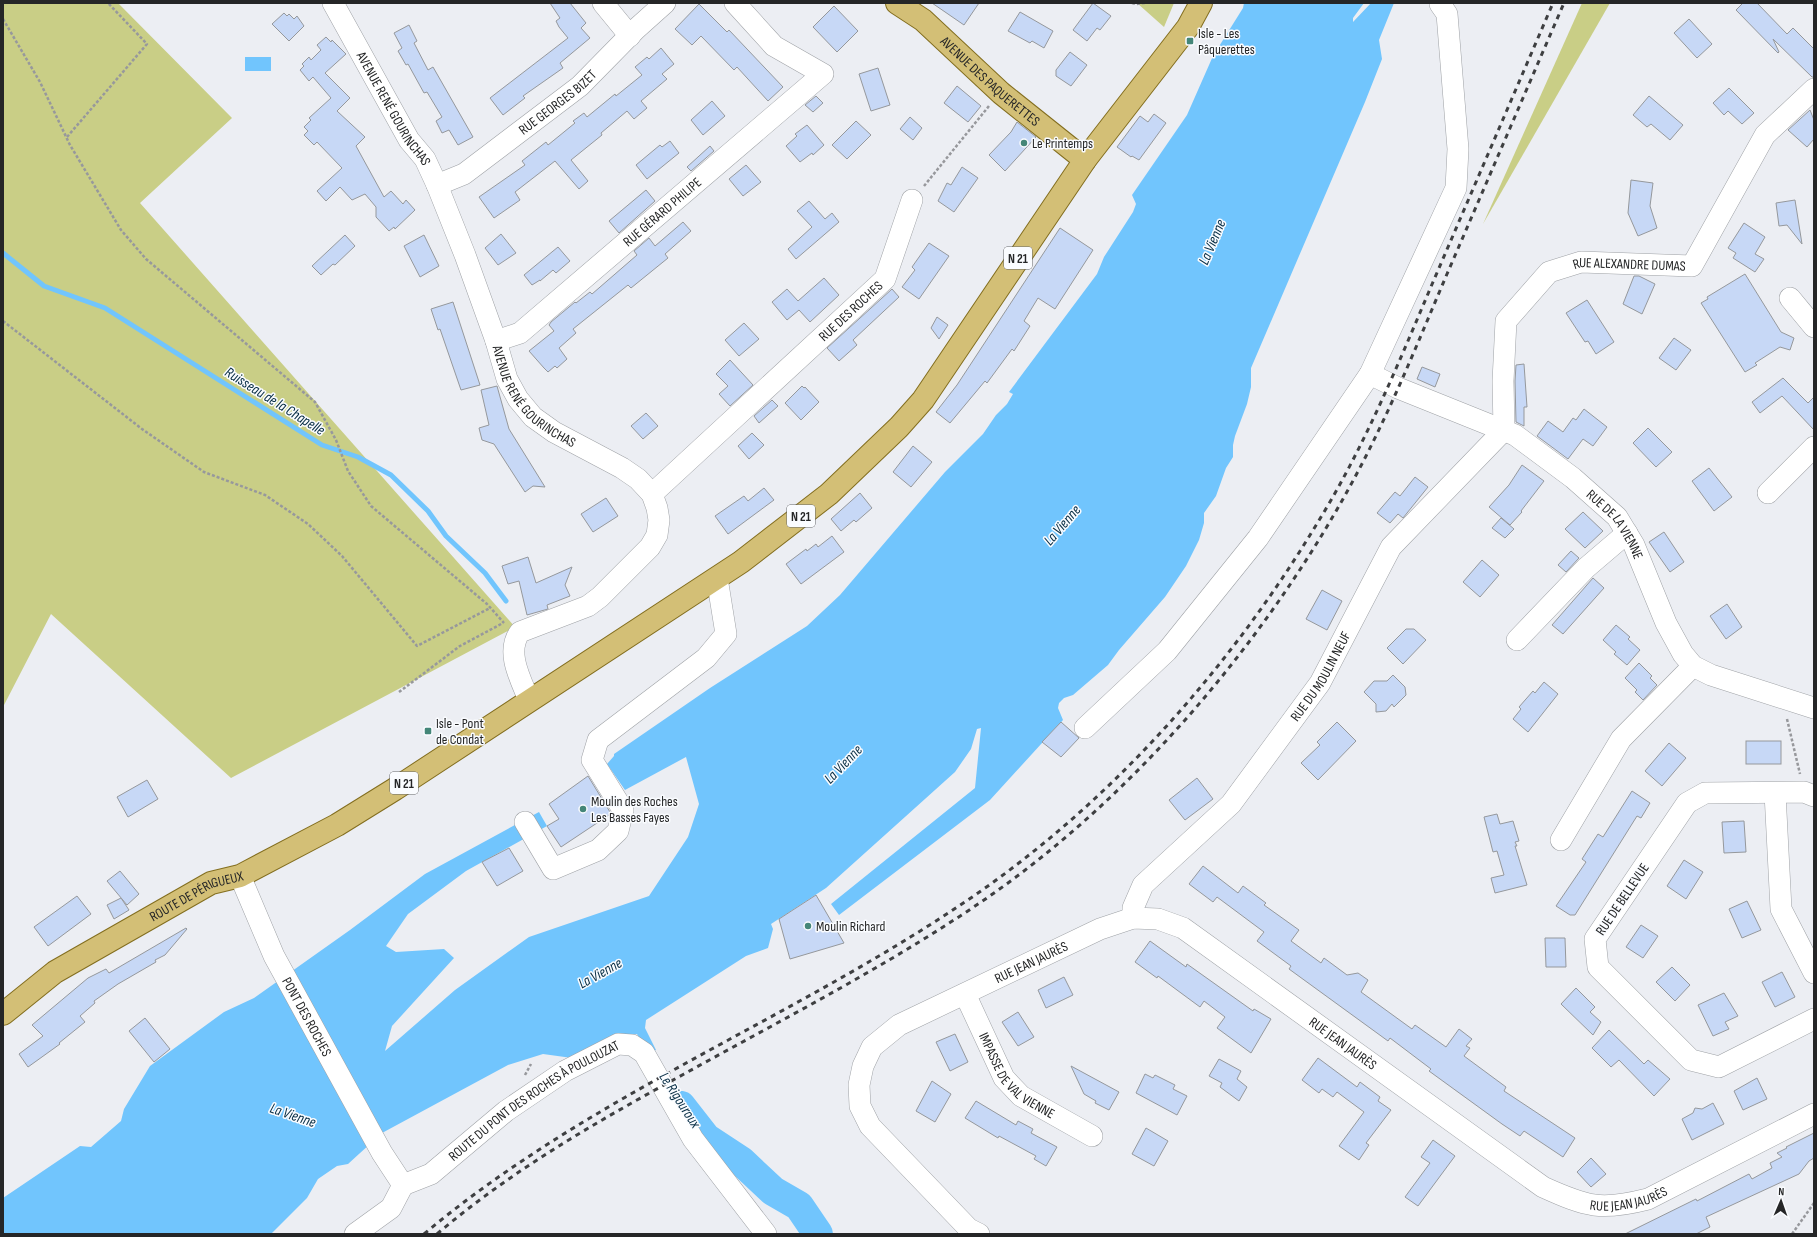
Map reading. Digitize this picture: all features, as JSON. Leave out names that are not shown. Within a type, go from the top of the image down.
[{"type":"main road","name":"AVENUE DES PAQUERETTES","points":[[897,3],[923,20],[1000,93],[1084,160]]},
{"type":"main road","name":"N 21","points":[[240,876],[337,825],[395,789],[741,562],[829,494],[904,422],[927,394],[1084,160],[1188,27],[1201,3]]},
{"type":"main road","name":"ROUTE DE PÉRIGUEUX","points":[[11,1008],[56,972],[211,883],[240,876]]},
{"type":"street","name":"AVENUE RENÉ GOURINCHAS","points":[[333,3],[409,140],[425,159],[437,184],[465,255],[508,379],[518,399],[533,417],[554,432],[622,468],[638,479],[652,494],[659,520],[657,535],[650,547],[600,597],[588,606],[512,627]]},
{"type":"street","points":[[603,3],[630,36]]},
{"type":"street","name":"RUE GEORGES BIZET","points":[[437,184],[464,174],[580,86],[665,3]]},
{"type":"street","name":"RUE GÉRARD PHILIPE","points":[[496,341],[520,333],[823,74],[774,46],[735,3]]},
{"type":"street","points":[[1085,728],[1166,651],[1258,538],[1370,374],[1456,188],[1458,149],[1448,22],[1447,14],[1440,4]]},
{"type":"street","name":"RUE ALEXANDRE DUMAS","points":[[1504,430],[1503,381],[1506,321],[1549,272],[1581,262],[1692,266],[1765,136],[1814,89]]},
{"type":"street","name":"RUE DES ROCHES","points":[[652,494],[885,279],[912,200]]},
{"type":"street","points":[[1790,298],[1814,327]]},
{"type":"street","name":"RUE DE LA VIENNE","points":[[1370,374],[1515,435],[1573,478],[1617,517],[1627,533],[1666,623],[1683,654],[1693,666],[1711,675],[1814,708]]},
{"type":"street","name":"RUE DU MOULIN NEUF","points":[[1133,918],[1133,908],[1143,885],[1231,804],[1320,683],[1391,547],[1504,430]]},
{"type":"street","points":[[1768,493],[1814,447]]},
{"type":"street","points":[[1516,640],[1586,568],[1627,533]]},
{"type":"street","points":[[529,828],[553,869],[598,850],[618,830],[623,810],[592,760],[598,740],[706,658],[726,634],[717,578]]},
{"type":"street","points":[[512,627],[515,639],[513,652],[516,666],[529,700]]},
{"type":"street","points":[[1560,840],[1621,739],[1693,666]]},
{"type":"street","name":"RUE DE BELLEVUE","points":[[1809,794],[1705,793],[1687,803],[1595,940],[1598,967],[1691,1060],[1719,1067],[1814,1019]]},
{"type":"street","points":[[1775,793],[1781,909],[1814,973]]},
{"type":"street","name":"PONT DES ROCHES","points":[[240,876],[274,956],[382,1153],[403,1185]]},
{"type":"street","name":"RUE JEAN JAURÈS","points":[[979,1234],[969,1229],[870,1126],[860,1106],[859,1085],[863,1066],[872,1047],[899,1025],[1100,929],[1133,918],[1158,919],[1183,928],[1543,1187],[1571,1199],[1598,1206],[1622,1205],[1648,1199],[1814,1114]]},
{"type":"street","name":"IMPASSE DE VAL VIENNE","points":[[965,994],[1004,1078],[1021,1096],[1092,1136]]},
{"type":"street","name":"ROUTE DU PONT DES ROCHES À POULOUZAT","points":[[403,1185],[431,1174],[506,1111],[565,1071],[618,1044],[632,1045],[644,1053],[693,1139],[766,1234]]},
{"type":"street","points":[[355,1234],[391,1208],[403,1185]]},
{"type":"path","points":[[67,137],[147,44],[108,3]]},
{"type":"path","points":[[1132,3],[1145,3]]},
{"type":"path","points":[[3,19],[40,82],[67,137],[120,230],[146,259],[314,402],[336,440],[348,471],[370,506],[512,627],[460,646],[399,692]]},
{"type":"path","points":[[912,200],[1000,93]]},
{"type":"path","points":[[3,321],[142,430],[204,472],[265,496],[308,524],[342,556],[417,646],[490,608]]},
{"type":"path","points":[[1782,698],[1809,794]]},
{"type":"path","points":[[1792,1234],[1814,1203]]},
{"type":"green space","points":[[3,3],[118,3],[232,118],[140,203],[515,627],[231,778],[51,614],[3,707]]},
{"type":"green space","points":[[1137,3],[1174,3],[1164,27]]},
{"type":"green space","points":[[1582,3],[1610,3],[1483,224]]},
{"type":"water","name":"La Vienne","points":[[1244,3],[1364,3],[1353,18],[1353,22],[1371,3],[1394,3],[1379,40],[1382,59],[1251,368],[1251,387],[1247,404],[1235,436],[1233,457],[1226,468],[1216,496],[1204,513],[1204,523],[1199,540],[1186,566],[1165,597],[1119,650],[1108,665],[1073,695],[1064,698],[1059,703],[1058,708],[1063,720],[990,800],[839,915],[831,904],[975,788],[981,728],[977,729],[971,749],[955,772],[826,888],[771,924],[773,929],[768,948],[746,956],[646,1020],[645,1028],[656,1050],[649,1053],[637,1034],[613,1038],[572,1058],[543,1054],[508,1065],[382,1133],[348,1164],[337,1166],[318,1179],[307,1198],[271,1234],[3,1234],[3,1198],[80,1146],[91,1147],[121,1121],[124,1109],[150,1066],[224,1012],[254,998],[350,930],[425,874],[539,812],[547,826],[466,871],[408,914],[386,946],[396,952],[444,949],[454,958],[392,1026],[385,1051],[455,990],[529,937],[649,896],[688,837],[699,804],[686,757],[625,790],[607,764],[614,754],[710,688],[807,626],[840,595],[945,472],[983,434],[996,415],[1007,404],[1013,394],[1009,392],[1097,274],[1104,257],[1133,212],[1136,204],[1132,195],[1187,115],[1213,56],[1243,8]]},
{"type":"water","points":[[245,57],[271,57],[271,71],[245,71]]},
{"type":"building","points":[[550,3],[570,3],[586,23],[581,28],[590,38],[560,63],[563,68],[523,96],[525,98],[503,115],[490,98],[568,38],[559,27],[556,21],[560,18]]},
{"type":"building","points":[[932,3],[979,3],[964,25]]},
{"type":"building","points":[[1093,3],[1111,16],[1100,30],[1097,28],[1087,41],[1073,30]]},
{"type":"building","points":[[1743,3],[1757,3],[1787,34],[1793,28],[1814,49],[1814,77],[1812,77],[1773,39],[1779,52],[1778,53],[1736,10]]},
{"type":"building","points":[[699,4],[727,32],[729,30],[783,87],[768,101],[737,67],[734,70],[701,36],[692,45],[675,29]]},
{"type":"building","points":[[834,6],[858,31],[837,52],[813,27]]},
{"type":"building","points":[[1020,12],[1053,31],[1044,48],[1032,41],[1030,43],[1008,31]]},
{"type":"building","points":[[284,13],[287,16],[289,14],[294,19],[297,16],[304,26],[289,41],[272,24]]},
{"type":"building","points":[[1689,19],[1712,44],[1697,58],[1674,33]]},
{"type":"building","points":[[409,25],[417,41],[414,43],[428,70],[433,67],[473,137],[458,145],[449,130],[442,133],[436,121],[442,117],[427,92],[424,93],[408,64],[406,65],[398,51],[402,48],[394,33]]},
{"type":"building","points":[[326,37],[331,42],[332,40],[346,54],[325,73],[350,98],[337,111],[365,137],[356,146],[384,197],[391,191],[403,204],[406,200],[415,210],[395,229],[394,227],[389,231],[376,217],[376,207],[365,194],[352,200],[340,187],[326,201],[317,191],[342,168],[317,142],[314,145],[304,135],[308,131],[304,127],[311,120],[309,118],[331,98],[313,77],[309,81],[300,70],[304,66],[302,64],[309,57],[311,60],[321,50],[317,45]]},
{"type":"building","points":[[661,48],[674,64],[662,74],[667,79],[641,101],[647,108],[634,119],[627,111],[601,133],[602,135],[571,160],[588,181],[579,189],[555,161],[515,192],[520,200],[494,218],[479,197],[525,165],[522,161],[546,142],[548,145],[575,123],[573,121],[584,113],[587,117],[615,94],[616,96],[642,75],[635,67],[647,57],[649,59]]},
{"type":"building","points":[[1070,52],[1087,65],[1071,86],[1056,76],[1056,70]]},
{"type":"building","points":[[878,68],[890,105],[871,111],[859,74]]},
{"type":"building","points":[[957,86],[981,106],[968,122],[944,103]]},
{"type":"building","points":[[1729,88],[1754,113],[1742,124],[1728,111],[1724,115],[1713,103]]},
{"type":"building","points":[[816,96],[823,103],[813,112],[805,105]]},
{"type":"building","points":[[1649,96],[1683,125],[1670,140],[1651,124],[1647,127],[1633,115]]},
{"type":"building","points":[[712,101],[725,116],[703,135],[691,120]]},
{"type":"building","points":[[1810,110],[1814,120],[1814,139],[1807,147],[1788,130]]},
{"type":"building","points":[[1154,114],[1166,123],[1139,160],[1132,156],[1131,157],[1117,147],[1140,116],[1148,122]]},
{"type":"building","points":[[910,117],[922,128],[913,140],[900,129]]},
{"type":"building","points":[[856,121],[871,135],[847,159],[832,145]]},
{"type":"building","points":[[1017,122],[1036,137],[1005,171],[989,155],[1011,132]]},
{"type":"building","points":[[807,125],[824,145],[813,155],[812,153],[800,162],[786,146],[797,136],[795,134]]},
{"type":"building","points":[[670,141],[679,153],[647,179],[636,165],[660,145],[662,147]]},
{"type":"building","points":[[710,146],[714,151],[691,171],[687,167]]},
{"type":"building","points":[[746,165],[761,182],[743,196],[729,179]]},
{"type":"building","points":[[962,167],[978,178],[954,212],[938,201],[947,183],[951,185]]},
{"type":"building","points":[[1631,180],[1653,183],[1650,206],[1657,228],[1638,236],[1628,213]]},
{"type":"building","points":[[646,190],[655,201],[619,233],[609,221]]},
{"type":"building","points":[[1795,200],[1802,244],[1787,225],[1779,226],[1776,203]]},
{"type":"building","points":[[809,201],[825,219],[832,213],[839,222],[796,259],[788,249],[812,227],[797,211]]},
{"type":"building","points":[[683,222],[691,231],[665,254],[668,258],[631,288],[628,285],[573,329],[576,333],[559,348],[567,359],[557,368],[555,366],[548,372],[529,351],[554,331],[549,325],[551,322],[575,302],[576,303],[590,292],[592,294],[637,255],[634,251],[649,238],[655,246]]},
{"type":"building","points":[[1744,223],[1765,237],[1755,254],[1764,259],[1755,272],[1733,258],[1736,253],[1728,248]]},
{"type":"building","points":[[1060,228],[1093,250],[1055,309],[1038,298],[1024,321],[1030,326],[1014,351],[1012,349],[987,383],[985,381],[950,423],[936,412],[957,385]]},
{"type":"building","points":[[501,234],[516,253],[498,265],[485,248]]},
{"type":"building","points":[[345,235],[355,246],[335,265],[333,264],[321,275],[312,266]]},
{"type":"building","points":[[424,235],[439,266],[420,277],[404,246]]},
{"type":"building","points":[[929,243],[949,256],[919,299],[902,287],[915,270],[912,267]]},
{"type":"building","points":[[558,247],[570,261],[556,273],[553,270],[540,281],[532,285],[524,275]]},
{"type":"building","points":[[1745,274],[1781,332],[1794,338],[1790,350],[1780,347],[1755,363],[1757,365],[1745,372],[1701,303],[1708,299],[1707,297]]},
{"type":"building","points":[[1634,276],[1639,276],[1655,284],[1642,314],[1623,304]]},
{"type":"building","points":[[824,278],[839,295],[810,322],[799,310],[787,320],[772,302],[787,289],[798,301]]},
{"type":"building","points":[[892,289],[899,297],[853,340],[857,345],[839,361],[827,348]]},
{"type":"building","points":[[1587,300],[1614,342],[1596,354],[1588,341],[1585,342],[1566,313]]},
{"type":"building","points":[[453,302],[480,385],[461,390],[440,329],[438,330],[431,309]]},
{"type":"building","points":[[937,317],[948,325],[939,339],[931,328]]},
{"type":"building","points":[[744,323],[759,339],[739,356],[725,340]]},
{"type":"building","points":[[1674,338],[1691,350],[1676,370],[1659,358]]},
{"type":"building","points":[[730,360],[753,385],[730,406],[719,394],[728,386],[716,374]]},
{"type":"building","points":[[1524,364],[1527,407],[1524,407],[1524,426],[1516,422],[1515,381],[1516,365]]},
{"type":"building","points":[[1422,367],[1440,374],[1435,387],[1417,379]]},
{"type":"building","points":[[1783,378],[1808,403],[1814,397],[1814,430],[1782,396],[1760,413],[1752,402]]},
{"type":"building","points":[[497,386],[509,429],[545,487],[533,486],[525,492],[494,444],[482,440],[479,428],[489,425],[481,390]]},
{"type":"building","points":[[802,386],[804,388],[805,387],[819,402],[801,420],[785,403]]},
{"type":"building","points":[[772,400],[778,406],[759,423],[754,416]]},
{"type":"building","points":[[1584,409],[1607,427],[1593,446],[1583,439],[1568,459],[1537,436],[1548,421],[1563,432],[1573,418],[1576,420]]},
{"type":"building","points":[[646,413],[658,426],[643,439],[631,426]]},
{"type":"building","points":[[1648,428],[1672,452],[1656,467],[1633,443]]},
{"type":"building","points":[[752,433],[764,445],[749,459],[738,446]]},
{"type":"building","points":[[913,446],[932,462],[911,487],[893,472]]},
{"type":"building","points":[[1522,465],[1544,481],[1521,511],[1522,512],[1510,525],[1489,507],[1509,485]]},
{"type":"building","points":[[1709,468],[1732,497],[1714,511],[1692,481]]},
{"type":"building","points":[[1415,477],[1428,487],[1403,518],[1398,514],[1390,523],[1377,513],[1395,492],[1400,496]]},
{"type":"building","points":[[764,488],[774,500],[728,534],[715,516],[744,496],[748,501]]},
{"type":"building","points":[[860,493],[872,508],[856,522],[854,520],[841,531],[831,519]]},
{"type":"building","points":[[606,498],[618,516],[593,532],[581,514]]},
{"type":"building","points":[[1583,512],[1603,531],[1585,548],[1565,529]]},
{"type":"building","points":[[1501,518],[1514,529],[1505,538],[1492,528]]},
{"type":"building","points":[[1664,532],[1684,562],[1670,572],[1649,542]]},
{"type":"building","points":[[832,536],[844,552],[801,584],[786,564],[806,549],[807,551],[816,544],[818,547]]},
{"type":"building","points":[[1571,551],[1579,558],[1566,572],[1558,565]]},
{"type":"building","points":[[528,557],[536,583],[572,567],[565,585],[570,596],[547,605],[548,609],[527,615],[519,581],[508,584],[502,566]]},
{"type":"building","points":[[1482,560],[1499,575],[1480,597],[1463,582]]},
{"type":"building","points":[[1593,578],[1604,588],[1563,634],[1552,625]]},
{"type":"building","points":[[1322,590],[1342,601],[1327,630],[1306,619]]},
{"type":"building","points":[[1727,604],[1742,627],[1726,639],[1710,616]]},
{"type":"building","points":[[1616,625],[1630,637],[1628,639],[1640,650],[1627,665],[1614,654],[1616,652],[1603,640]]},
{"type":"building","points":[[1406,629],[1414,629],[1426,640],[1403,664],[1387,648]]},
{"type":"building","points":[[1639,663],[1652,676],[1650,678],[1657,685],[1643,700],[1635,692],[1637,690],[1625,678]]},
{"type":"building","points":[[1393,675],[1405,687],[1406,695],[1394,707],[1392,704],[1386,711],[1376,712],[1376,704],[1364,692],[1374,681],[1387,681]]},
{"type":"building","points":[[1544,682],[1558,694],[1528,732],[1513,719],[1521,709],[1519,707],[1533,691],[1535,693]]},
{"type":"building","points":[[1061,722],[1079,738],[1061,757],[1042,742]]},
{"type":"building","points":[[1337,722],[1356,741],[1318,780],[1301,763],[1320,745],[1317,742]]},
{"type":"building","points":[[1746,741],[1781,741],[1781,764],[1746,764]]},
{"type":"building","points":[[1669,743],[1686,758],[1662,786],[1645,771]]},
{"type":"building","name":"Moulin des Roches Les Basses Fayes","points":[[588,776],[610,812],[609,815],[561,847],[547,826],[559,819],[549,804]]},
{"type":"building","points":[[1197,778],[1213,799],[1185,820],[1169,800]]},
{"type":"building","points":[[147,780],[158,799],[128,817],[117,797]]},
{"type":"building","points":[[1632,791],[1650,803],[1641,818],[1637,816],[1575,915],[1570,915],[1556,906],[1586,862],[1582,859],[1598,834],[1603,837]]},
{"type":"building","points":[[1497,814],[1500,824],[1513,821],[1519,841],[1515,842],[1517,846],[1515,846],[1527,885],[1495,893],[1491,878],[1504,875],[1497,851],[1493,852],[1484,817]]},
{"type":"building","points":[[1744,821],[1746,852],[1724,853],[1722,822]]},
{"type":"building","points":[[509,848],[523,871],[497,886],[482,862]]},
{"type":"building","points":[[1684,860],[1703,872],[1686,899],[1667,886]]},
{"type":"building","points":[[1203,866],[1238,893],[1243,886],[1266,903],[1264,905],[1299,930],[1291,941],[1321,963],[1324,958],[1347,975],[1358,973],[1368,980],[1361,992],[1412,1029],[1415,1025],[1446,1047],[1459,1029],[1472,1039],[1466,1046],[1470,1048],[1464,1056],[1506,1087],[1504,1091],[1575,1138],[1563,1157],[1524,1131],[1520,1136],[1502,1124],[1429,1071],[1431,1069],[1390,1038],[1388,1041],[1289,969],[1291,966],[1257,941],[1264,932],[1217,897],[1213,902],[1189,884]]},
{"type":"building","points":[[120,871],[139,894],[127,905],[107,881]]},
{"type":"building","name":"Moulin Richard","points":[[816,895],[844,943],[790,959],[779,919]]},
{"type":"building","points":[[77,896],[91,914],[48,946],[34,927]]},
{"type":"building","points":[[121,898],[129,910],[114,919],[107,905]]},
{"type":"building","points":[[1747,901],[1761,930],[1742,938],[1729,909]]},
{"type":"building","points":[[1641,925],[1658,936],[1643,958],[1626,947]]},
{"type":"building","points":[[186,928],[187,929],[165,955],[155,960],[156,962],[118,984],[94,1001],[95,1003],[80,1016],[85,1022],[59,1043],[60,1044],[28,1067],[19,1054],[43,1036],[32,1025],[88,978],[106,969],[109,973]]},
{"type":"building","points":[[1545,938],[1565,938],[1566,967],[1546,967]]},
{"type":"building","points":[[1150,941],[1186,967],[1187,964],[1253,1011],[1254,1009],[1271,1019],[1251,1053],[1217,1028],[1225,1017],[1204,1001],[1200,1007],[1158,976],[1157,978],[1135,962]]},
{"type":"building","points":[[1672,967],[1690,985],[1675,1001],[1656,982]]},
{"type":"building","points":[[1782,972],[1795,997],[1775,1007],[1762,982]]},
{"type":"building","points":[[1064,977],[1073,995],[1046,1008],[1038,990]]},
{"type":"building","points":[[1576,988],[1595,1007],[1590,1012],[1601,1022],[1593,1035],[1561,1004]]},
{"type":"building","points":[[1724,993],[1738,1016],[1725,1022],[1729,1029],[1713,1036],[1698,1005]]},
{"type":"building","points":[[1018,1012],[1034,1037],[1018,1046],[1002,1022]]},
{"type":"building","points":[[145,1018],[170,1049],[154,1062],[129,1031]]},
{"type":"building","points":[[1609,1030],[1644,1064],[1648,1060],[1670,1079],[1654,1096],[1619,1060],[1611,1067],[1592,1048]]},
{"type":"building","points":[[955,1034],[968,1062],[950,1071],[936,1042]]},
{"type":"building","points":[[1318,1058],[1357,1087],[1360,1082],[1380,1097],[1378,1101],[1391,1110],[1366,1143],[1369,1145],[1359,1160],[1339,1146],[1364,1112],[1337,1092],[1333,1097],[1322,1089],[1319,1093],[1302,1080]]},
{"type":"building","points":[[1219,1059],[1241,1071],[1237,1079],[1247,1087],[1239,1101],[1220,1087],[1222,1083],[1209,1076]]},
{"type":"building","points":[[1071,1066],[1119,1092],[1109,1110],[1095,1103],[1096,1101],[1084,1094]]},
{"type":"building","points":[[1145,1074],[1153,1078],[1155,1075],[1175,1085],[1173,1089],[1187,1096],[1177,1115],[1136,1093]]},
{"type":"building","points":[[1757,1078],[1767,1099],[1743,1110],[1734,1091]]},
{"type":"building","points":[[932,1081],[951,1094],[935,1122],[916,1111]]},
{"type":"building","points":[[976,1101],[1016,1125],[1018,1121],[1033,1129],[1031,1133],[1057,1147],[1046,1166],[1034,1159],[1036,1156],[999,1136],[998,1138],[965,1118]]},
{"type":"building","points":[[1713,1103],[1724,1124],[1692,1140],[1682,1119],[1693,1113],[1695,1108],[1702,1109]]},
{"type":"building","points":[[1146,1128],[1168,1141],[1154,1166],[1132,1154]]},
{"type":"building","points":[[1814,1133],[1814,1158],[1809,1161],[1799,1174],[1706,1217],[1710,1227],[1696,1234],[1625,1234],[1696,1199],[1697,1201],[1749,1174],[1752,1179],[1772,1168],[1770,1163],[1782,1157],[1777,1153]]},
{"type":"building","points":[[1433,1140],[1455,1156],[1418,1206],[1405,1197],[1430,1163],[1421,1157]]},
{"type":"building","points":[[1591,1158],[1606,1174],[1591,1187],[1577,1172]]},
{"type":"waterway","name":"Ruisseau de la Chapelle","points":[[3,253],[44,286],[105,308],[322,445],[358,457],[391,475],[428,511],[446,536],[485,573],[506,601]]},
{"type":"waterway","name":"Le Rigouroux","points":[[681,1106],[706,1138],[741,1161],[773,1191],[799,1206],[818,1234]]},
{"type":"railway","points":[[424,1234],[489,1184],[556,1139],[626,1097],[840,979],[910,937],[978,893],[1029,855],[1078,814],[1125,770],[1169,723],[1211,675],[1250,624],[1287,571],[1321,517],[1353,460],[1394,372],[1553,3]]},
{"type":"railway","points":[[437,1234],[495,1189],[588,1128],[874,969],[948,924],[984,900],[1042,857],[1098,809],[1151,757],[1202,701],[1249,642],[1292,581],[1331,519],[1366,456],[1408,366],[1564,3]]},
{"type":"place","name":"Isle - Les Pâquerettes","points":[[1190,41]]},
{"type":"place","name":"Le Printemps","points":[[1024,143]]},
{"type":"place","name":"Isle - Pont de Condat","points":[[428,731]]},
{"type":"place","name":"Moulin des Roches Les Basses Fayes","points":[[583,809]]},
{"type":"place","name":"Moulin Richard","points":[[808,926]]}]
